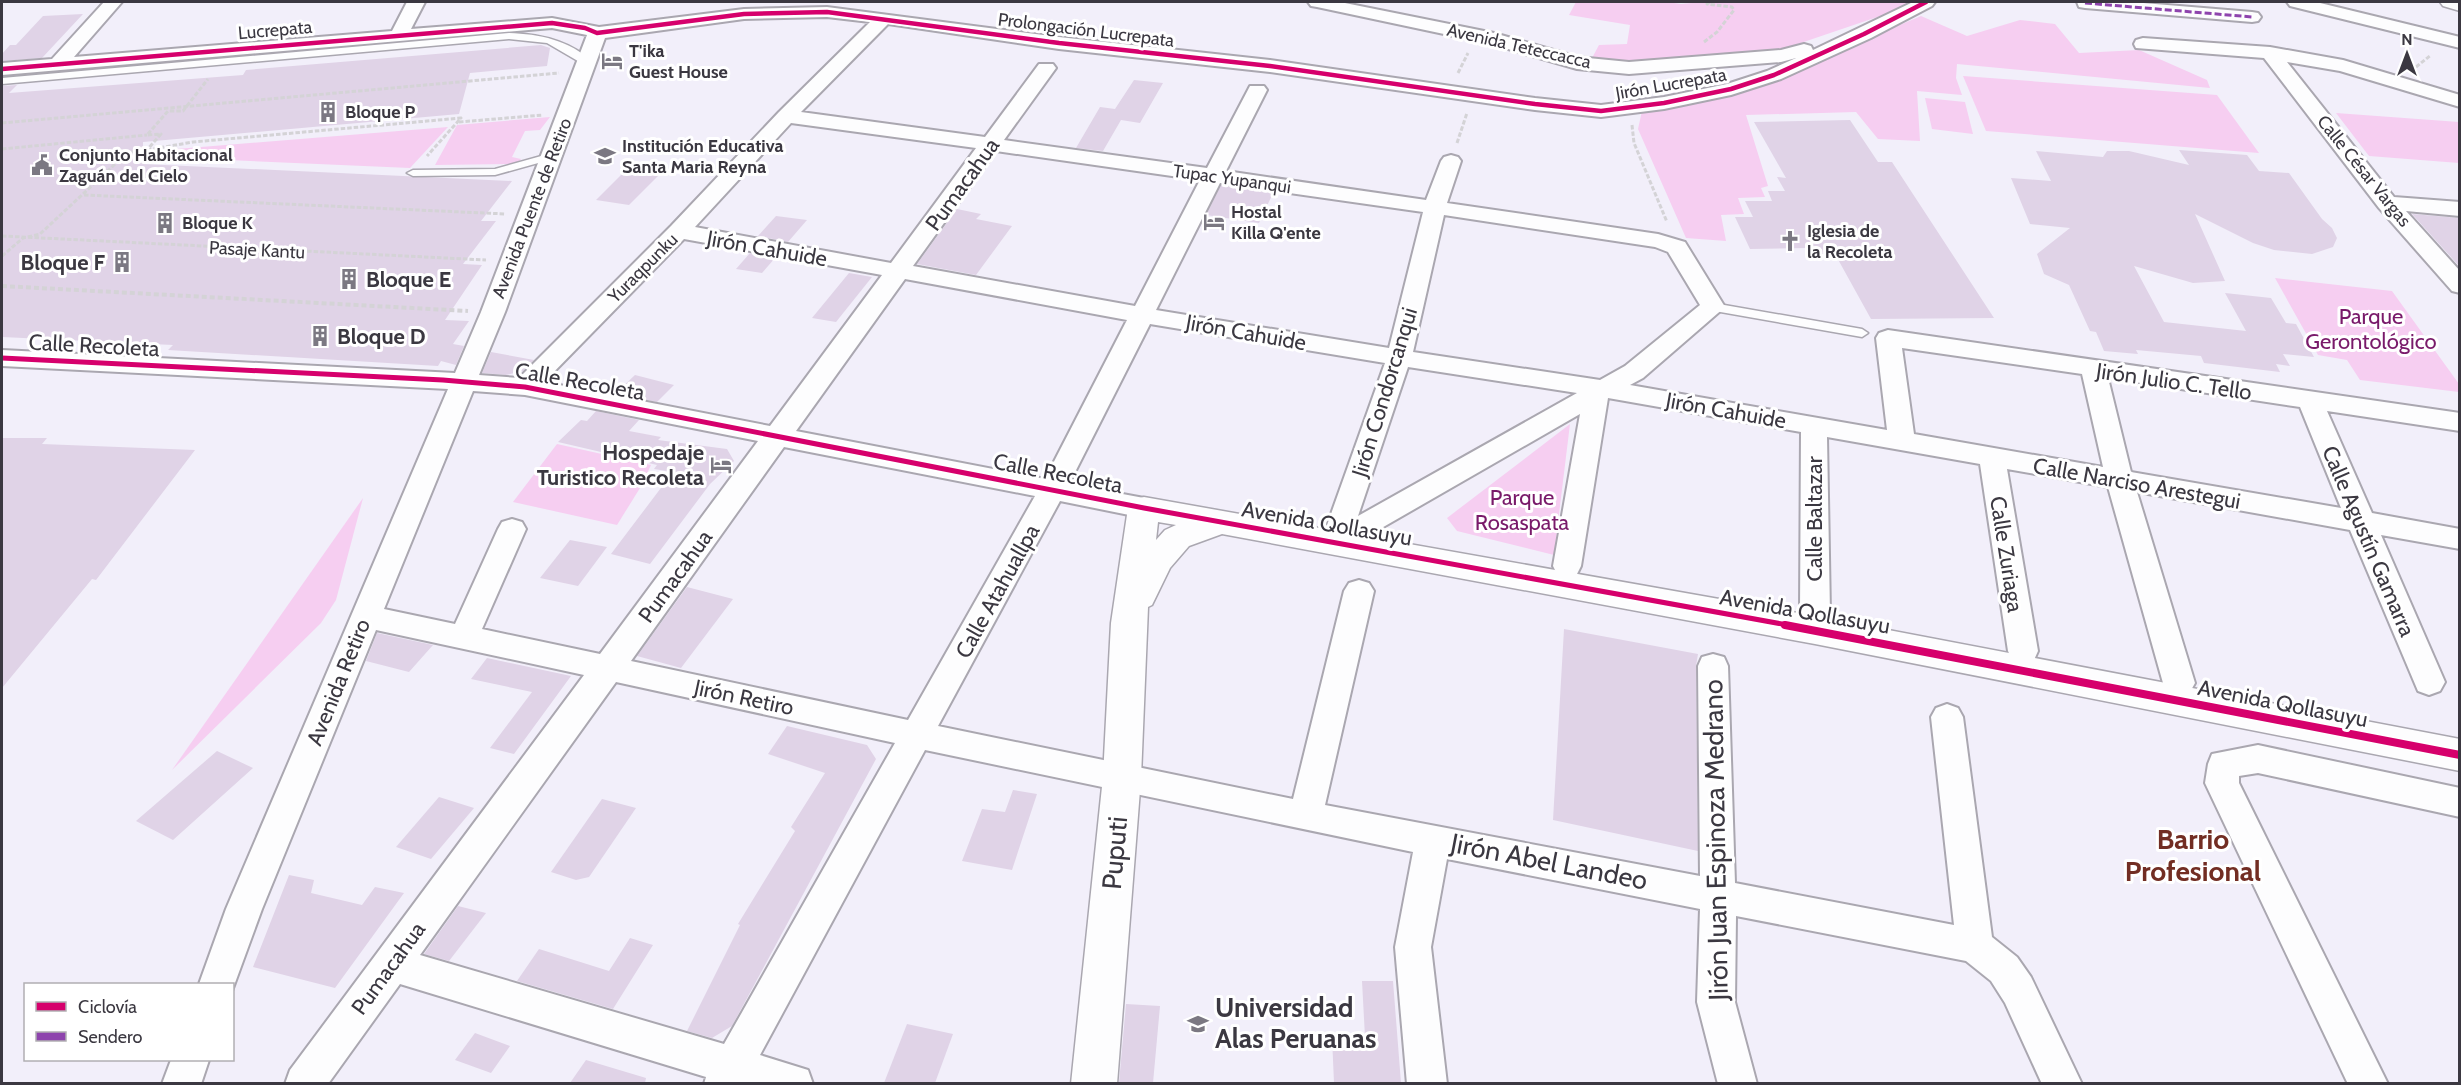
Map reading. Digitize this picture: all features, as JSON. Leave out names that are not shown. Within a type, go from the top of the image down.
[{"type":"main road","points":[[2450,2],[2460,5]]},
{"type":"main road","name":"Avenida Qollasuyu","points":[[1144,508],[1815,630],[2460,755]]},
{"type":"main road","name":"Puputi","points":[[1094,1083],[1122,777],[1128,623],[1144,508]]},
{"type":"main road","name":"Puputi","points":[[1128,623],[1157,561],[1167,548],[1177,538],[1220,522]]},
{"type":"street","points":[[58,64],[113,2]]},
{"type":"street","points":[[399,35],[416,2]]},
{"type":"street","points":[[552,23],[560,2]]},
{"type":"street","name":"Avenida Teteccacca","points":[[1317,2],[1477,36],[1577,63],[1629,68],[1781,56],[1864,34]]},
{"type":"street","points":[[1864,34],[1926,2]]},
{"type":"street","points":[[2296,2],[2460,43]]},
{"type":"street","points":[[2085,3],[2252,17]]},
{"type":"street","name":"Prolongación Lucrepata","points":[[552,23],[585,28],[597,33],[744,14],[882,12],[1059,43],[1270,66],[1474,94]]},
{"type":"street","name":"Yuraqpunku","points":[[525,387],[679,231],[882,12]]},
{"type":"street","name":"Lucrepata","points":[[2,69],[552,23]]},
{"type":"street","name":"Avenida Puente de Retiro","points":[[465,382],[513,261],[597,33]]},
{"type":"street","name":"Jirón Lucrepata","points":[[1474,94],[1535,104],[1601,111],[1630,107],[1731,89],[1774,75],[1864,34]]},
{"type":"street","points":[[2143,44],[2270,53],[2343,66],[2460,101]]},
{"type":"street","name":"Calle César Vargas","points":[[2270,53],[2387,204],[2460,286]]},
{"type":"street","name":"Pumacahua","points":[[304,1083],[1046,68]]},
{"type":"street","name":"Calle Atahuallpa","points":[[727,1074],[1053,489],[1257,90]]},
{"type":"street","name":"Tupac Yupanqui","points":[[786,116],[1435,206],[1658,241],[1677,248]]},
{"type":"street","name":"Jirón Condorcanqui","points":[[1335,542],[1399,358],[1435,206],[1451,161]]},
{"type":"street","points":[[2387,204],[2460,209]]},
{"type":"street","name":"Jirón Cahuide","points":[[679,231],[1142,315],[1600,392],[1814,425]]},
{"type":"street","points":[[1335,542],[1634,372],[1713,307],[1677,248]]},
{"type":"street","name":"Jirón Julio C. Tello","points":[[1902,441],[1888,338],[2460,422]]},
{"type":"street","name":"Calle Recoleta","points":[[2,358],[525,387],[1144,508]]},
{"type":"street","points":[[2093,369],[2119,479],[2179,683]]},
{"type":"street","name":"Avenida Retiro","points":[[217,983],[244,909],[465,382]]},
{"type":"street","points":[[1567,566],[1600,392]]},
{"type":"street","name":"Calle Agustín Gamarra","points":[[2310,401],[2429,682]]},
{"type":"street","name":"Calle Narciso Arestegui","points":[[1814,425],[2460,539]]},
{"type":"street","name":"Calle Baltazar","points":[[1814,425],[1815,614]]},
{"type":"street","name":"Calle Zuriaga","points":[[1992,457],[2023,651]]},
{"type":"street","points":[[464,637],[512,530]]},
{"type":"street","points":[[1306,816],[1359,591]]},
{"type":"street","name":"Jirón Retiro","points":[[365,616],[1122,777]]},
{"type":"street","name":"Jirón Juan Espinoza Medrano","points":[[1713,666],[1718,894],[1716,1002],[1738,1083]]},
{"type":"street","points":[[1947,717],[1975,946],[2004,969],[2018,990],[2063,1083]]},
{"type":"street","points":[[2369,1083],[2222,783],[2224,764],[2258,759],[2457,806]]},
{"type":"street","name":"Jirón Abel Landeo","points":[[1122,777],[1306,816],[1718,894],[1975,946]]},
{"type":"street","points":[[1427,1083],[1413,947],[1433,840]]},
{"type":"street","points":[[392,964],[727,1074],[794,1083]]},
{"type":"street","points":[[182,1083],[189,1061]]},
{"type":"lane","points":[[2,81],[509,36],[538,37],[561,44],[585,66]]},
{"type":"lane","points":[[413,173],[495,172],[552,156]]},
{"type":"lane","points":[[1713,307],[1862,333]]},
{"type":"path","points":[[1702,43],[1717,33],[1734,10],[1732,7],[1707,4],[1710,2]]},
{"type":"path","points":[[1450,91],[1477,36]]},
{"type":"path","points":[[147,135],[168,111],[183,111],[188,107],[220,61]]},
{"type":"path","points":[[2,123],[188,107],[585,66]]},
{"type":"path","points":[[1451,161],[1474,94]]},
{"type":"path","points":[[1630,107],[1634,143],[1677,248]]},
{"type":"path","points":[[459,122],[568,113]]},
{"type":"path","points":[[2,256],[23,238],[40,234],[128,152],[205,141],[461,118],[413,173]]},
{"type":"path","points":[[2,148],[161,134],[147,150]]},
{"type":"path","points":[[84,195],[473,214],[531,213]]},
{"type":"path","points":[[2,286],[493,312]]},
{"type":"green space","points":[[1576,2],[1681,4],[1703,2],[1917,2],[1786,48],[1624,63],[1592,58],[1599,45],[1627,44],[1630,25],[1569,15]]},
{"type":"green space","points":[[1921,16],[1967,36],[2020,20],[2055,24],[2079,53],[2139,50],[2207,80],[2210,88],[1957,64],[1956,78],[1962,95],[1917,91],[1920,141],[1878,139],[1856,112],[1746,115],[1768,186],[1761,188],[1765,197],[1738,198],[1744,214],[1721,215],[1726,241],[1686,238],[1638,129],[1642,111],[1739,93]]},
{"type":"green space","points":[[1963,76],[2217,95],[2259,153],[1986,131]]},
{"type":"green space","points":[[1925,98],[1965,102],[1973,134],[1932,129]]},
{"type":"green space","points":[[2336,113],[2459,122],[2459,163],[2369,156]]},
{"type":"green space","points":[[550,117],[540,130],[525,131],[512,157],[521,159],[517,164],[435,165],[457,125]]},
{"type":"green space","points":[[448,127],[410,168],[136,156],[140,152]]},
{"type":"green space","name":"Parque Gerontológico","points":[[2275,278],[2392,291],[2459,384],[2459,392],[2360,380],[2347,360],[2318,355]]},
{"type":"green space","name":"Parque Rosaspata","points":[[1570,424],[1554,555],[1457,531],[1447,518]]},
{"type":"green space","points":[[557,444],[651,465],[617,525],[513,502]]},
{"type":"green space","points":[[363,498],[336,600],[321,623],[172,770]]},
{"type":"building","points":[[83,14],[42,58],[2,61],[2,54],[10,45],[16,45],[43,16]]},
{"type":"building","points":[[541,45],[550,48],[547,66],[470,73],[459,114],[143,142],[143,164],[512,181],[481,221],[496,221],[463,264],[482,265],[445,320],[469,321],[453,344],[464,346],[456,365],[441,361],[438,366],[168,350],[173,345],[2,337],[2,86],[17,85],[9,93],[243,75],[246,70]]},
{"type":"building","points":[[1134,80],[1163,83],[1140,123],[1121,120],[1103,151],[1076,148],[1100,107],[1115,109]]},
{"type":"building","points":[[1850,120],[1878,162],[1892,162],[1994,318],[1871,319],[1835,254],[1810,254],[1806,248],[1750,249],[1735,217],[1753,217],[1745,201],[1772,201],[1768,191],[1785,191],[1777,177],[1786,178],[1754,122]]},
{"type":"building","points":[[2179,150],[2247,155],[2259,171],[2289,173],[2322,219],[2332,228],[2337,238],[2333,247],[2312,254],[2274,250],[2253,243],[2195,214],[2225,281],[2193,283],[2134,266],[2164,322],[2246,331],[2225,293],[2271,298],[2286,323],[2296,324],[2314,357],[2283,354],[2290,366],[2276,364],[2280,372],[2204,363],[2201,356],[2136,350],[2138,354],[2104,351],[2096,332],[2090,331],[2069,285],[2044,274],[2037,254],[2070,228],[2030,224],[2011,178],[2051,181],[2036,151],[2103,157],[2107,151],[2129,151],[2189,165]]},
{"type":"building","points":[[626,170],[659,175],[629,205],[596,200]]},
{"type":"building","name":"Hostal Killa Q'ente","points":[[1221,185],[1273,193],[1259,223],[1206,215]]},
{"type":"building","points":[[957,209],[981,214],[976,219],[1012,226],[976,275],[917,264]]},
{"type":"building","points":[[2412,214],[2460,218],[2460,267]]},
{"type":"building","points":[[776,216],[807,220],[788,242],[758,236]]},
{"type":"building","points":[[750,253],[775,258],[762,273],[736,269]]},
{"type":"building","points":[[849,273],[872,277],[836,322],[812,318]]},
{"type":"building","points":[[491,352],[534,360],[523,371],[506,375],[482,373]]},
{"type":"building","points":[[635,375],[674,385],[657,402],[615,394]]},
{"type":"building","points":[[596,411],[639,420],[629,431],[661,437],[658,440],[727,449],[734,461],[710,484],[650,564],[611,554],[673,472],[654,469],[657,465],[558,442],[581,420],[587,421]]},
{"type":"building","points":[[2,438],[47,438],[42,444],[195,450],[96,580],[92,579],[2,688]]},
{"type":"building","points":[[570,540],[607,547],[578,586],[540,578]]},
{"type":"building","points":[[687,587],[733,599],[681,668],[637,656]]},
{"type":"building","points":[[1564,629],[1698,654],[1696,666],[1698,851],[1553,820]]},
{"type":"building","points":[[377,633],[433,645],[409,672],[366,661]]},
{"type":"building","points":[[487,658],[571,676],[514,754],[490,748],[532,692],[471,679]]},
{"type":"building","points":[[787,726],[867,745],[876,759],[732,1026],[712,1038],[687,1031],[740,925],[738,924],[795,831],[791,827],[825,773],[768,754]]},
{"type":"building","points":[[217,751],[253,768],[173,840],[136,821]]},
{"type":"building","points":[[1013,790],[1037,794],[1012,870],[962,861],[982,809],[1005,812]]},
{"type":"building","points":[[439,797],[474,808],[431,859],[396,847]]},
{"type":"building","points":[[602,799],[636,808],[589,877],[576,880],[551,872]]},
{"type":"building","points":[[289,875],[314,880],[311,893],[362,905],[375,887],[404,893],[335,988],[253,967]]},
{"type":"building","points":[[458,906],[486,913],[449,961],[424,954]]},
{"type":"building","points":[[630,938],[653,945],[613,1009],[517,981],[539,949],[609,971]]},
{"type":"building","points":[[1362,981],[1393,981],[1401,1083],[1334,1083],[1332,1037],[1365,1037]]},
{"type":"building","points":[[1126,1004],[1160,1006],[1153,1083],[1119,1083]]},
{"type":"building","points":[[907,1024],[953,1034],[935,1083],[884,1083]]},
{"type":"building","points":[[475,1033],[510,1046],[491,1073],[455,1060]]},
{"type":"building","points":[[586,1060],[646,1078],[645,1083],[570,1083]]},
{"type":"marked path","points":[[2085,3],[2252,17]]},
{"type":"cycle path","points":[[2,69],[552,23],[585,28],[597,33],[744,14],[827,12],[1059,43],[1270,66],[1535,104],[1601,111],[1664,103],[1731,89],[1774,75],[1864,34],[1926,2]]},
{"type":"cycle path","points":[[2,358],[443,380],[525,387],[1144,508],[1815,630],[2460,755]]},
{"type":"place","name":"T'ika Guest House","points":[[612,61]]},
{"type":"place","name":"Bloque P","points":[[328,112]]},
{"type":"place","name":"Institución Educativa Santa Maria Reyna","points":[[605,156]]},
{"type":"place","name":"Conjunto Habitacional Zaguán del Cielo","points":[[42,165]]},
{"type":"place","name":"Hostal Killa Q'ente","points":[[1214,222]]},
{"type":"place","name":"Bloque K","points":[[165,223]]},
{"type":"place","name":"Iglesia de la Recoleta","points":[[1790,241]]},
{"type":"place","name":"Bloque F","points":[[122,262]]},
{"type":"place","name":"Bloque E","points":[[349,279]]},
{"type":"place","name":"Bloque D","points":[[320,336]]},
{"type":"place","name":"Hospedaje Turistico Recoleta","points":[[721,465]]},
{"type":"place","name":"Universidad Alas Peruanas","points":[[1198,1024]]},
{"type":"district","name":"Barrio Profesional","points":[[2193,855]]}]
